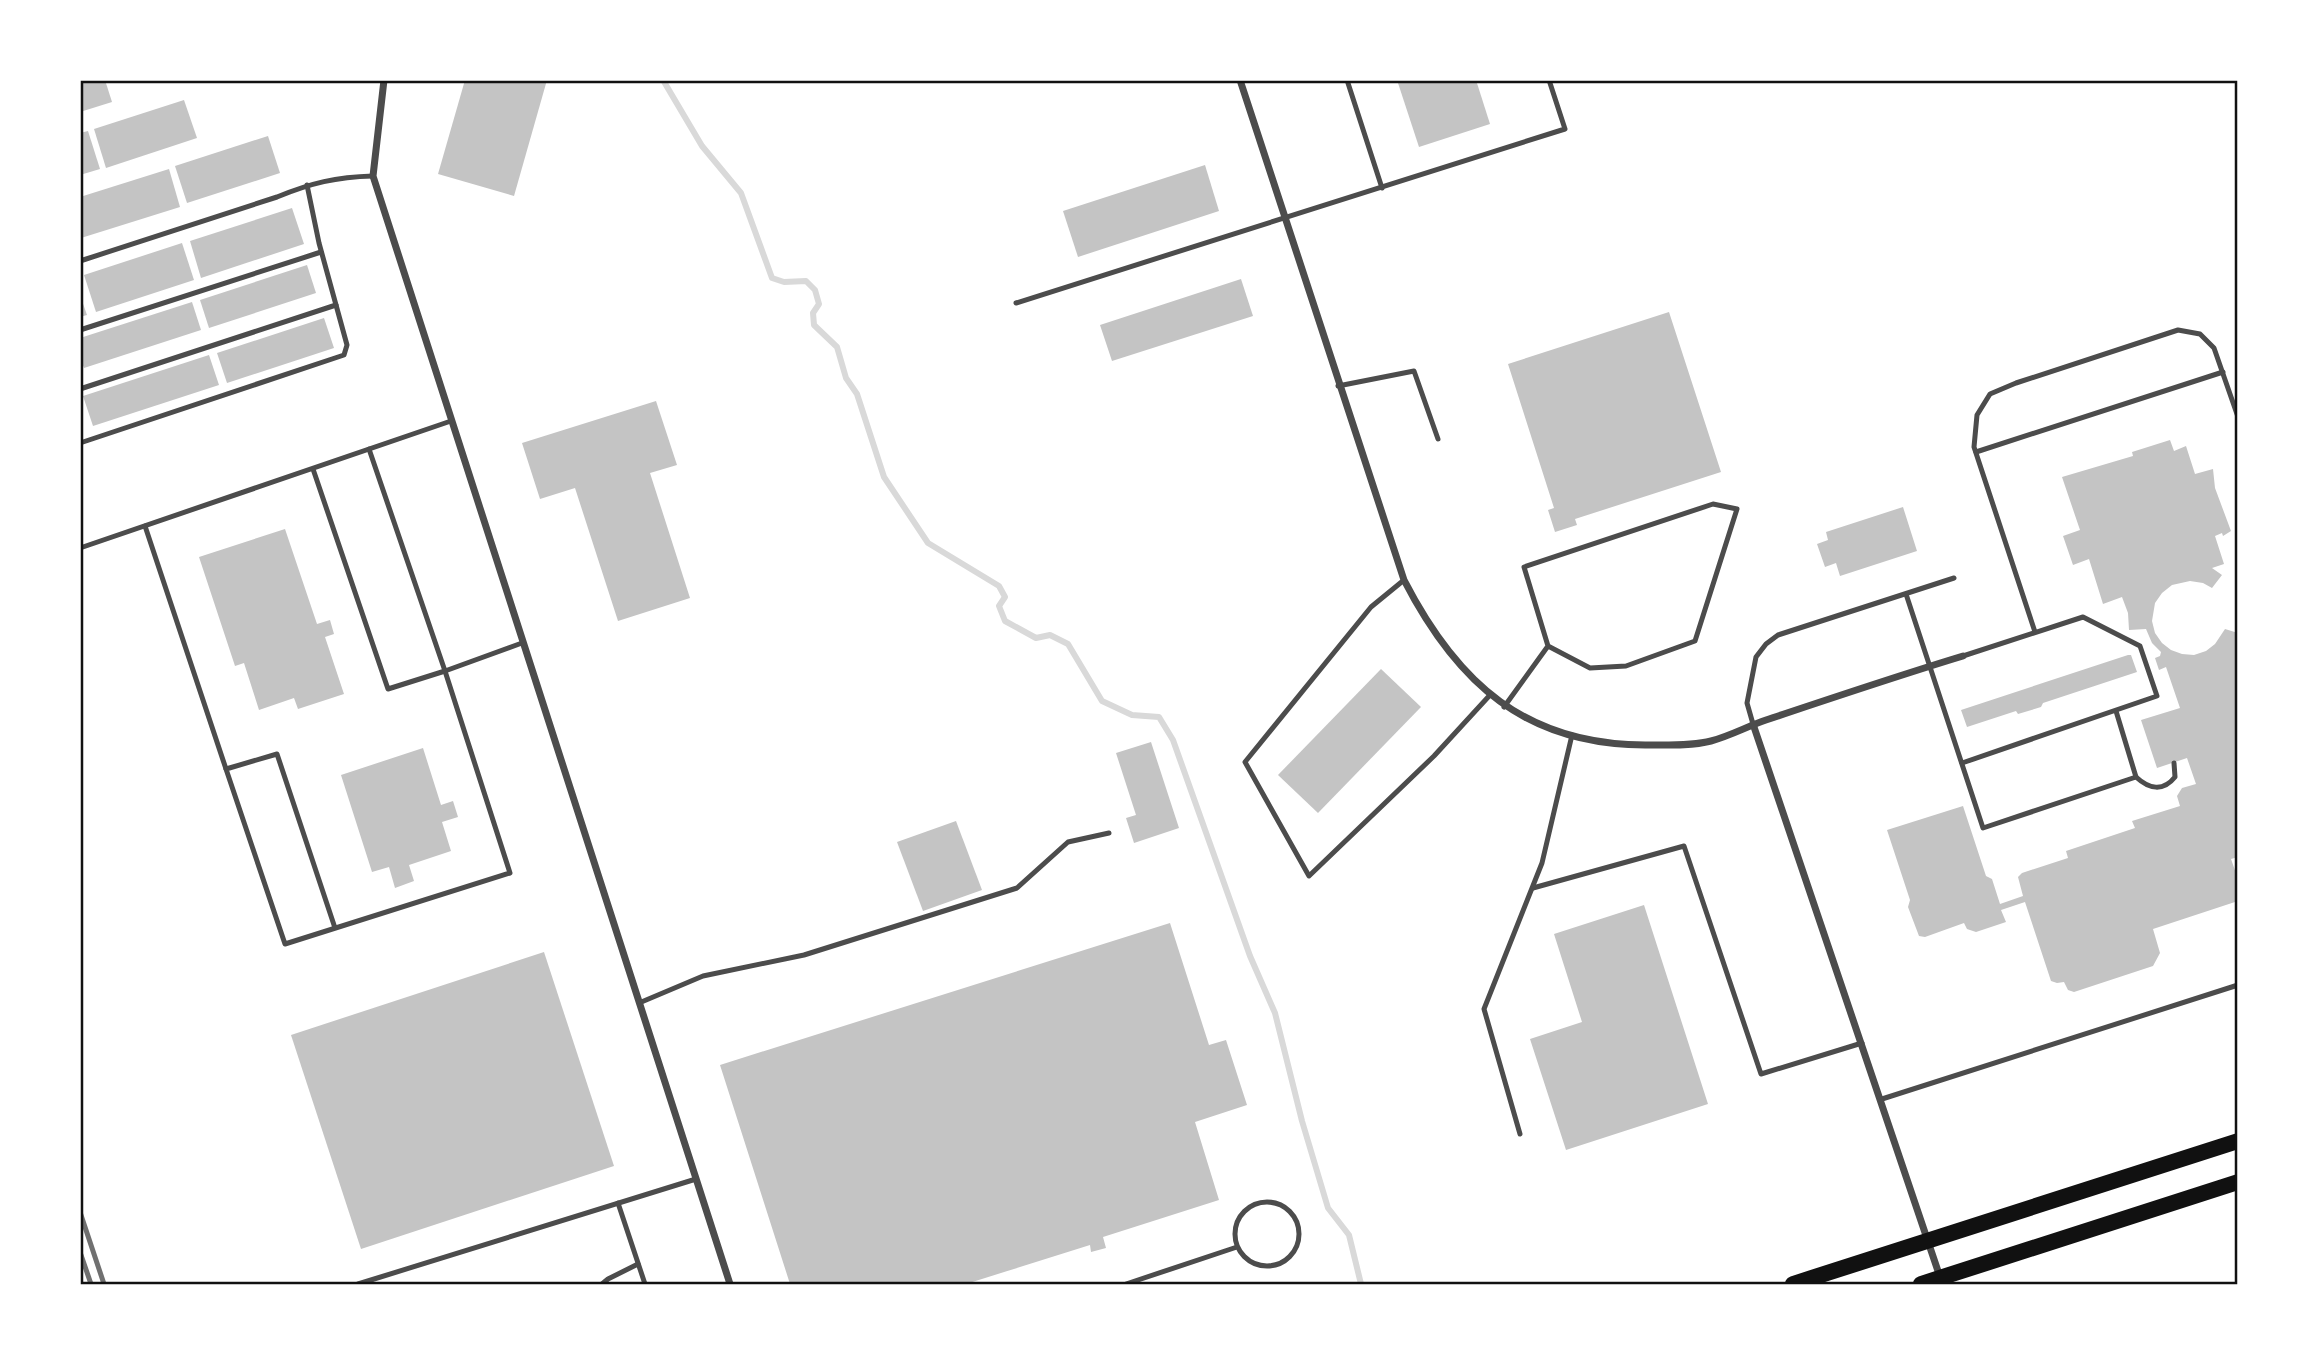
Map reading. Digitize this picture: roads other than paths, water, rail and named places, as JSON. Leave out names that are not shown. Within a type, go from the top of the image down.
[{"type":"main road","points":[[1793,1284],[2238,1141]]},
{"type":"main road","points":[[1920,1284],[2238,1182]]},
{"type":"street","points":[[384,80],[373,176],[730,1284]]},
{"type":"street","points":[[1240,80],[1404,580],[1423,618],[1447,651],[1490,695],[1504,706],[1539,724],[1572,735],[1632,745],[1675,745],[1711,741],[1753,724],[1963,656]]},
{"type":"street","points":[[1753,724],[1940,1278]]},
{"type":"lane","points":[[1347,80],[1382,188]]},
{"type":"lane","points":[[1016,303],[1565,129],[1549,80]]},
{"type":"lane","points":[[80,261],[307,185],[341,177],[373,176]]},
{"type":"lane","points":[[80,443],[344,355],[347,345],[321,252],[307,185]]},
{"type":"lane","points":[[80,330],[321,252]]},
{"type":"lane","points":[[80,389],[336,304]]},
{"type":"lane","points":[[2035,632],[1974,447],[1977,415],[1990,394],[2178,330],[2200,334],[2214,348],[2238,417]]},
{"type":"lane","points":[[1339,386],[1414,370],[1438,439]]},
{"type":"lane","points":[[1976,452],[2223,372]]},
{"type":"lane","points":[[80,548],[451,421]]},
{"type":"lane","points":[[145,526],[285,944],[510,873],[369,449]]},
{"type":"lane","points":[[313,469],[388,689],[522,643]]},
{"type":"lane","points":[[1713,504],[1737,509],[1695,641],[1626,666],[1590,668],[1548,646],[1524,567],[1713,504]]},
{"type":"lane","points":[[1753,724],[1747,703],[1756,657],[1766,644],[1778,635],[1954,578]]},
{"type":"lane","points":[[1404,580],[1371,607],[1245,762],[1309,876],[1434,756],[1490,695]]},
{"type":"lane","points":[[1906,593],[1983,828],[2136,777]]},
{"type":"lane","points":[[1962,763],[2157,696],[2140,646],[2083,617],[1963,656]]},
{"type":"lane","points":[[1504,706],[1548,646]]},
{"type":"lane","points":[[2116,711],[2136,777],[2153,788],[2165,786],[2175,777],[2174,763]]},
{"type":"lane","points":[[1520,1134],[1484,1009],[1542,863],[1572,735]]},
{"type":"lane","points":[[226,768],[277,754],[335,928]]},
{"type":"lane","points":[[639,1003],[703,976],[804,955],[1017,888],[1068,842],[1109,833]]},
{"type":"lane","points":[[1533,888],[1684,846],[1761,1074],[1862,1043]]},
{"type":"lane","points":[[1881,1100],[2238,985]]},
{"type":"lane","points":[[358,1284],[696,1179]]},
{"type":"lane","points":[[618,1203],[645,1284]]},
{"type":"lane","points":[[1259,1203],[1279,1205],[1288,1210],[1298,1227],[1296,1247],[1291,1256],[1282,1263],[1260,1266],[1250,1261],[1237,1247],[1234,1233],[1237,1222],[1242,1213],[1259,1203]]},
{"type":"lane","points":[[1126,1284],[1237,1247]]},
{"type":"lane","points":[[602,1284],[638,1264]]},
{"type":"waterway","points":[[663,80],[702,146],[741,193],[772,278],[784,282],[806,281],[815,290],[819,304],[813,313],[814,325],[837,347],[846,378],[857,394],[884,477],[928,543],[999,586],[1005,597],[999,606],[1005,621],[1036,638],[1050,635],[1068,644],[1102,701],[1132,715],[1159,717],[1173,740],[1250,956],[1275,1013],[1302,1121],[1328,1208],[1349,1235],[1361,1284]]},
{"type":"railway","points":[[80,1212],[104,1284]]},
{"type":"railway","points":[[80,1252],[91,1284]]}]
